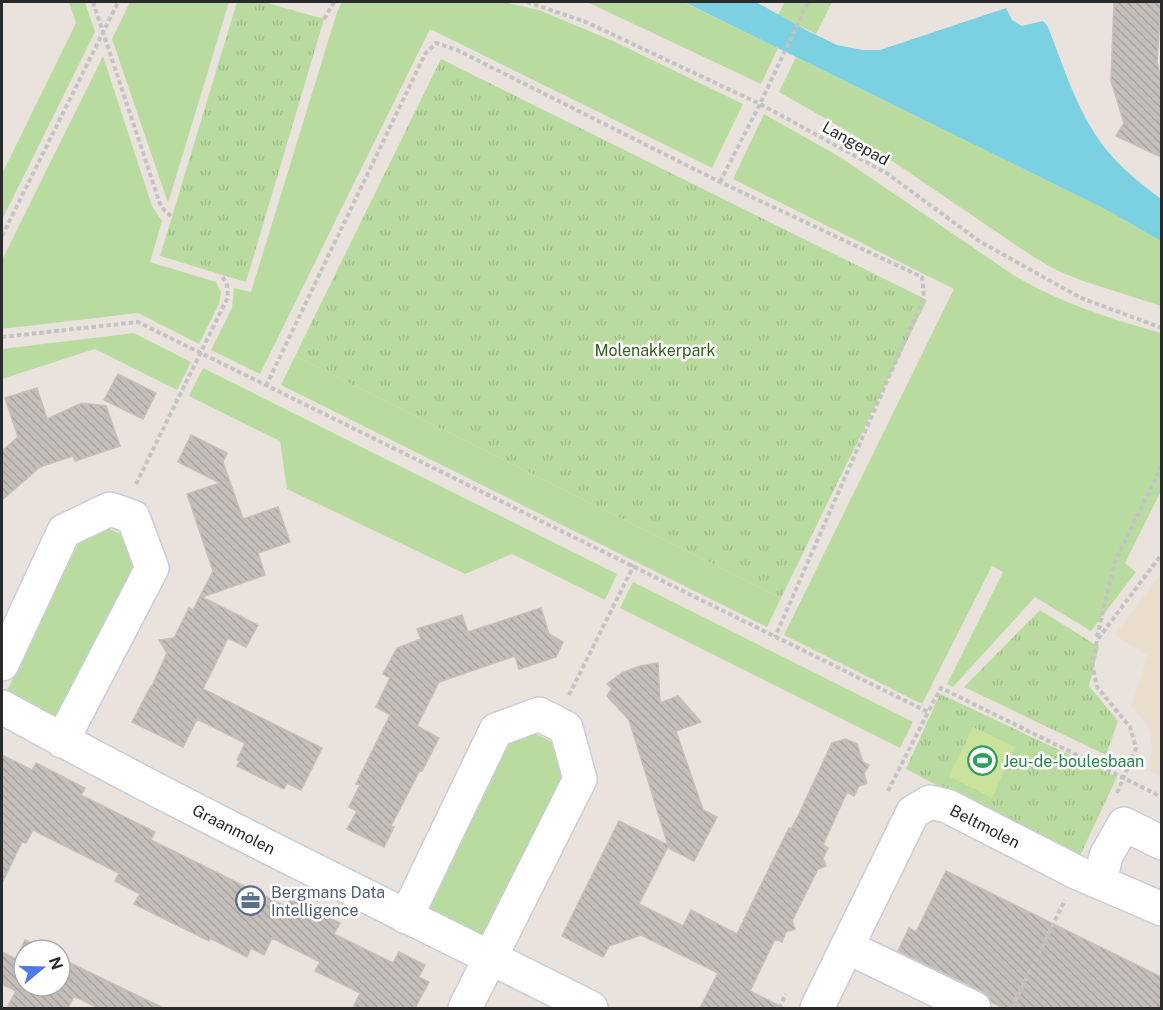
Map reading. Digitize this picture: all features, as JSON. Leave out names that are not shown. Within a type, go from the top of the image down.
[{"type":"street","points":[[2,664],[64,531],[110,508],[133,517],[152,568],[62,741]]},
{"type":"street","name":"Graanmolen","points":[[2,707],[62,741],[406,917],[591,1008]]},
{"type":"street","points":[[406,917],[496,730],[539,714],[566,728],[580,779],[465,1008]]},
{"type":"street","name":"Beltmolen","points":[[817,1008],[913,812],[930,802],[947,806],[1089,877],[1161,909]]},
{"type":"street","points":[[1089,877],[1106,856],[1124,824],[1161,843]]},
{"type":"street","points":[[847,947],[974,1008]]},
{"type":"path","points":[[93,2],[161,207],[172,217]]},
{"type":"path","points":[[2,236],[118,2]]},
{"type":"path","points":[[324,19],[334,2]]},
{"type":"path","name":"Langepad","points":[[527,2],[586,21],[760,104],[888,174],[979,241],[1081,297],[1161,328]]},
{"type":"path","points":[[720,182],[808,2]]},
{"type":"path","points":[[266,386],[425,54],[436,43],[457,50],[720,182],[922,278],[924,297],[776,637]]},
{"type":"path","points":[[122,512],[228,297],[227,285],[221,274]]},
{"type":"path","points":[[2,337],[138,322],[928,712],[941,688],[1161,797]]},
{"type":"path","points":[[1114,800],[1136,748],[1130,727],[1097,687],[1092,663],[1114,564],[1161,465]]},
{"type":"path","points":[[1097,640],[1161,554]]},
{"type":"path","points":[[555,722],[634,565]]},
{"type":"path","points":[[1012,1008],[1089,877]]},
{"type":"shaded area","points":[[1161,573],[1161,777],[1148,770],[1152,751],[1151,737],[1146,724],[1131,706],[1148,656],[1115,635]]},
{"type":"green space","points":[[69,2],[85,2],[95,32],[2,220],[2,174],[76,23]]},
{"type":"green space","points":[[130,2],[229,2],[168,203],[112,39]]},
{"type":"green space","points":[[237,2],[264,2],[324,19],[246,282],[160,256]]},
{"type":"green space","points":[[342,2],[504,2],[539,10],[613,41],[743,104],[712,168],[430,29],[260,374],[211,350],[232,308],[234,288],[251,292]]},
{"type":"green space","points":[[587,2],[683,2],[778,48],[761,84]]},
{"type":"green space","points":[[785,2],[832,2],[816,34],[778,15]]},
{"type":"green space","points":[[103,56],[152,206],[162,221],[150,262],[216,282],[221,292],[219,304],[199,344],[138,313],[2,329],[2,260]]},
{"type":"green space","points":[[796,57],[1103,208],[1161,241],[1161,306],[1080,280],[1054,269],[854,135],[779,92]]},
{"type":"green space","name":"Molenakkerpark","points":[[441,59],[927,300],[781,598],[295,356]]},
{"type":"green space","points":[[764,114],[840,157],[1032,286],[1086,309],[1161,333],[1161,491],[1125,563],[1136,572],[1091,631],[1035,597],[953,687],[947,684],[1003,572],[992,566],[922,704],[784,635],[954,289],[733,179]]},
{"type":"green space","points":[[134,333],[191,362],[177,390],[95,349],[2,379],[2,349]]},
{"type":"green space","points":[[295,356],[781,598],[767,627],[281,385]]},
{"type":"green space","points":[[203,368],[617,574],[605,600],[512,554],[465,574],[287,489],[280,441],[189,396]]},
{"type":"green space","points":[[100,524],[135,542],[139,560],[59,722],[5,695],[78,544],[86,530]]},
{"type":"green space","points":[[633,582],[913,722],[900,748],[620,608]]},
{"type":"green space","points":[[1040,610],[1099,647],[1089,686],[1118,721],[1106,755],[964,687]]},
{"type":"green space","points":[[940,694],[1117,777],[1078,860],[906,769]]},
{"type":"green space","name":"Jeu-de-boulesbaan","points":[[973,727],[1015,747],[992,798],[949,776]]},
{"type":"green space","points":[[530,731],[562,747],[570,774],[490,939],[425,907],[506,742]]},
{"type":"water","points":[[684,2],[756,2],[837,45],[863,50],[880,50],[1006,8],[1012,20],[1022,26],[1043,21],[1048,27],[1075,95],[1101,144],[1134,177],[1161,199],[1161,241],[1103,208]]},
{"type":"building","points":[[1114,2],[1161,2],[1157,62],[1161,78],[1161,157],[1116,136],[1124,123],[1111,81]]},
{"type":"building","points":[[118,374],[156,393],[143,419],[104,400]]},
{"type":"building","points":[[37,388],[47,419],[82,403],[106,406],[120,446],[75,461],[73,456],[40,467],[2,500],[2,451],[18,437],[5,398]]},
{"type":"building","points":[[191,435],[227,453],[223,462],[243,519],[278,507],[290,542],[258,553],[265,575],[202,597],[258,625],[246,647],[228,638],[203,689],[322,748],[301,790],[287,783],[284,789],[237,766],[240,761],[237,760],[245,743],[197,719],[183,747],[132,722],[167,653],[159,640],[174,638],[189,608],[193,610],[213,571],[187,494],[220,483],[178,462]]},
{"type":"building","points":[[541,608],[549,634],[563,642],[556,657],[519,669],[515,656],[439,682],[417,726],[439,738],[391,826],[394,827],[384,847],[347,829],[357,811],[349,807],[360,785],[356,784],[390,715],[376,707],[390,678],[383,674],[397,648],[421,639],[417,629],[462,615],[468,632]]},
{"type":"building","points":[[658,663],[660,703],[678,696],[701,722],[676,731],[703,810],[717,817],[694,861],[670,849],[669,845],[639,904],[683,926],[691,910],[737,934],[789,828],[791,829],[798,816],[832,743],[846,739],[857,744],[863,762],[869,765],[864,774],[867,783],[859,786],[854,796],[847,792],[823,845],[828,848],[823,858],[826,866],[818,869],[792,921],[795,929],[786,932],[782,942],[775,939],[750,991],[784,1008],[700,1008],[718,973],[641,935],[609,946],[603,957],[562,936],[619,821],[668,845],[629,720],[607,696],[612,688],[607,684],[622,673],[640,666]]},
{"type":"building","points":[[2,755],[32,770],[36,763],[85,788],[81,795],[155,832],[151,840],[287,907],[291,899],[340,923],[334,934],[393,963],[399,952],[425,965],[419,977],[429,982],[415,1008],[353,1008],[360,993],[315,971],[320,962],[272,938],[264,955],[251,948],[247,957],[210,938],[209,941],[134,904],[140,894],[115,881],[119,873],[33,830],[26,843],[22,842],[2,883]]},
{"type":"building","points":[[946,871],[1161,977],[1161,1008],[1003,1008],[991,1002],[982,991],[898,951],[909,928],[916,932]]},
{"type":"building","points":[[2,952],[12,957],[12,989],[2,984]]},
{"type":"building","points":[[72,964],[163,1008],[98,1008],[74,996],[68,1008],[7,1008],[12,998],[72,998]]},
{"type":"place","name":"Jeu-de-boulesbaan","points":[[982,761]]},
{"type":"place","name":"Bergmans Data Intelligence","points":[[250,901]]}]
